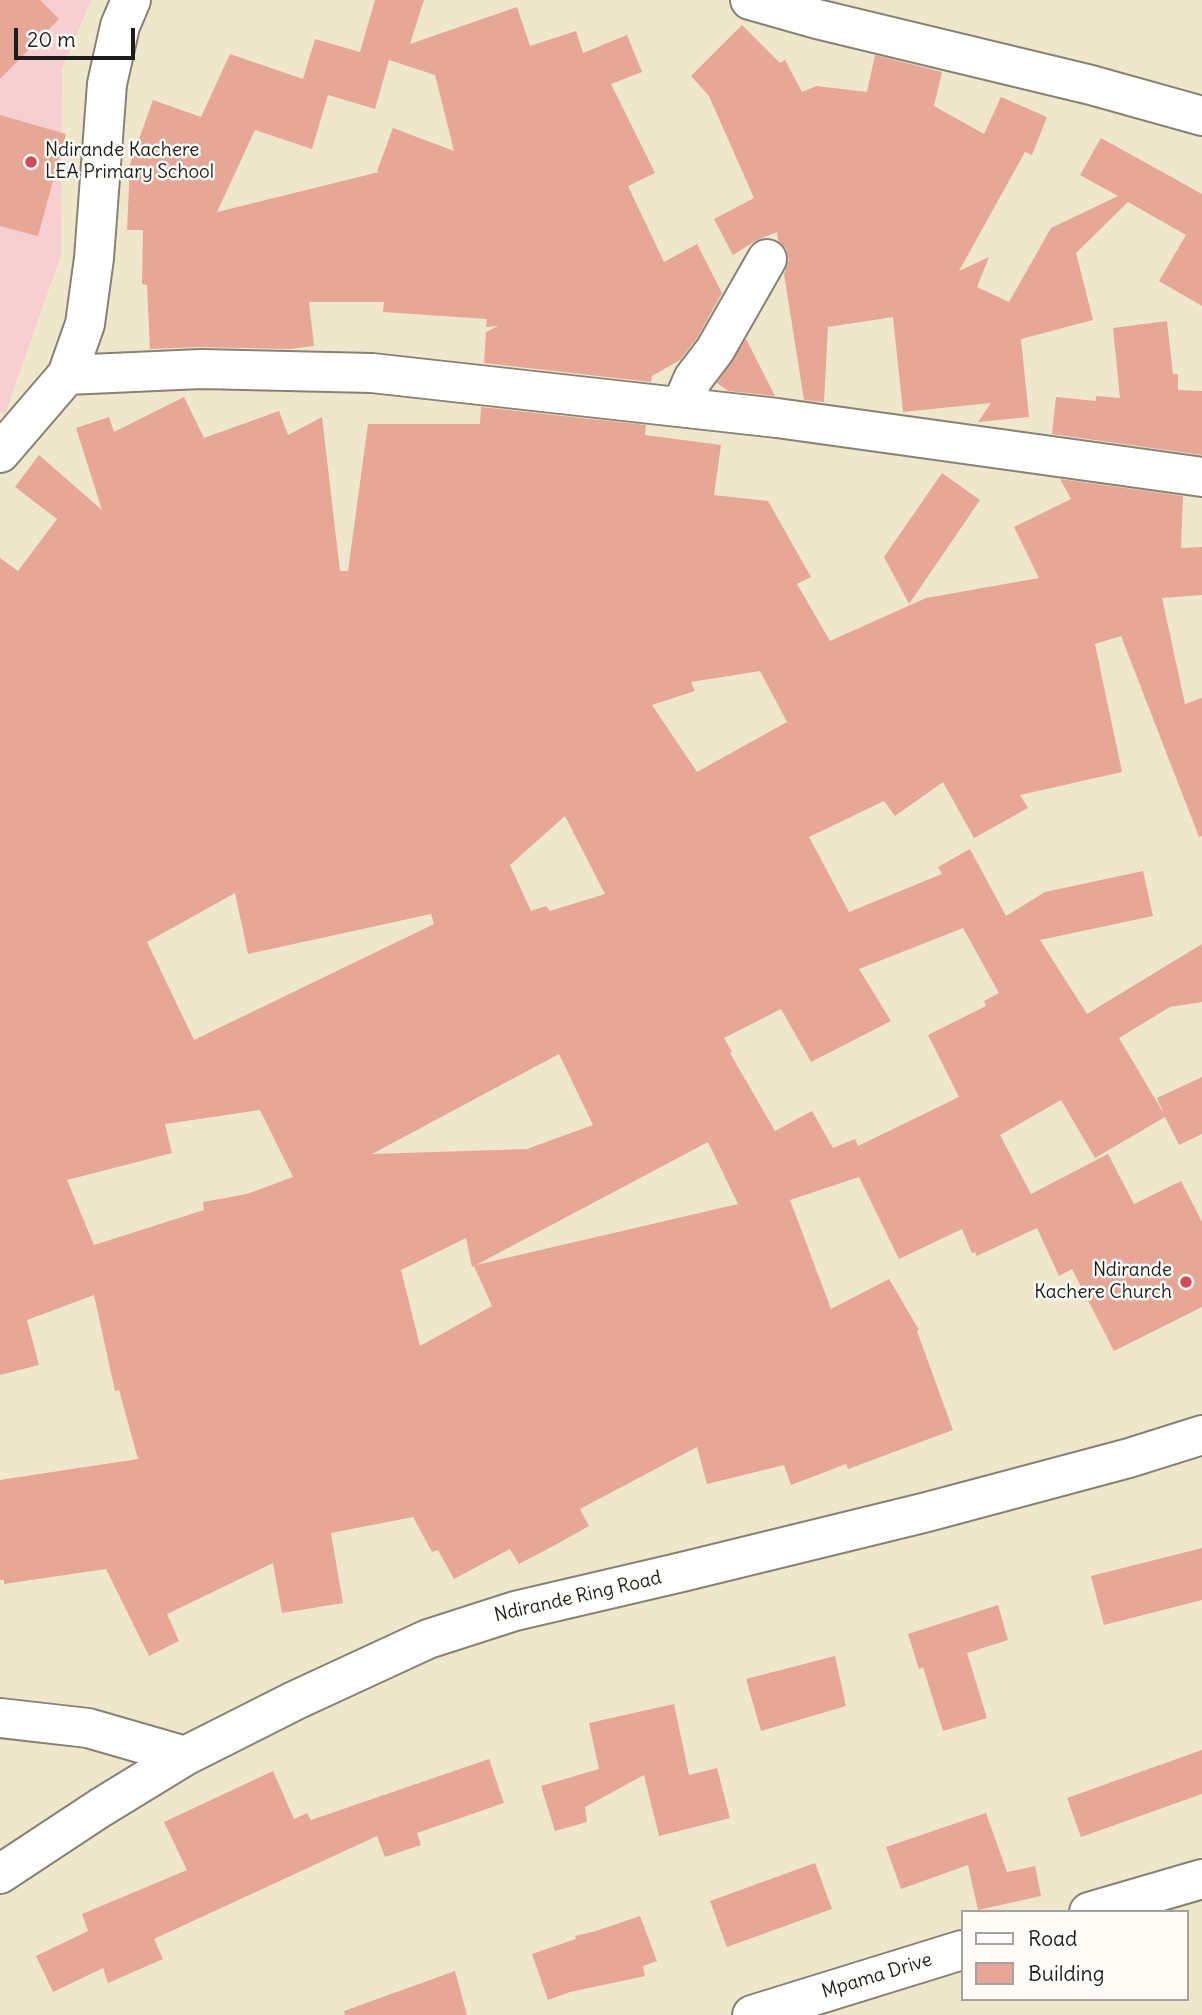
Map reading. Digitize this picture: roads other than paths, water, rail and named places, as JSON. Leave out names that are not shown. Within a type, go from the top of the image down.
[{"type":"street","points":[[0,453],[67,375],[85,324],[94,258],[107,84],[120,26],[131,0]]},
{"type":"street","points":[[750,0],[817,19],[1091,85],[1202,116]]},
{"type":"street","points":[[681,407],[694,379],[715,350],[767,259]]},
{"type":"street","points":[[67,375],[201,369],[372,373],[681,407],[978,444],[1202,477]]},
{"type":"street","name":"Ndirande Ring Road","points":[[0,1874],[185,1756],[296,1700],[428,1639],[515,1611],[682,1573],[940,1508],[1129,1458],[1202,1434]]},
{"type":"street","points":[[0,1717],[88,1728],[185,1756]]},
{"type":"street","points":[[1095,1910],[1202,1879]]},
{"type":"street","name":"Mpama Drive","points":[[752,2015],[960,1951]]},
{"type":"place","name":"Ndirande Kachere LEA Primary School","points":[[31,162]]},
{"type":"place","name":"Ndirande Kachere Church","points":[[1186,1282]]}]
